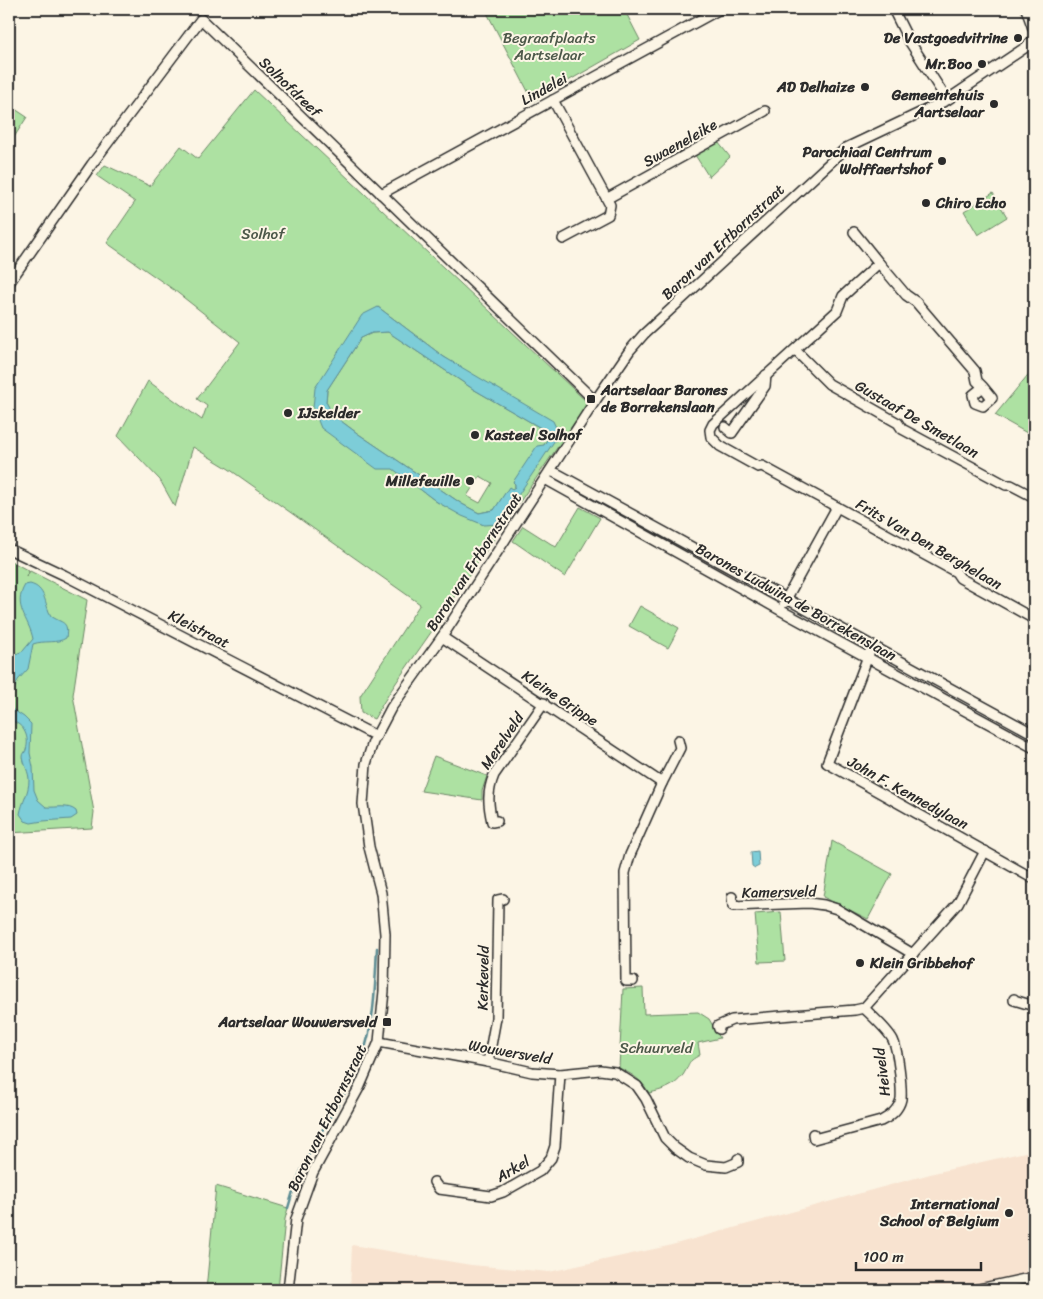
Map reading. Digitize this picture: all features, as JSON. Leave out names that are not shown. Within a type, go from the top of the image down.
[{"type":"street","name":"Lindelei","points":[[381,194],[720,9]]},
{"type":"street","points":[[893,9],[908,39],[947,100]]},
{"type":"street","points":[[1026,9],[1034,32]]},
{"type":"street","name":"Solhofdreef","points":[[9,283],[92,164],[201,19],[595,401]]},
{"type":"street","name":"Baron van Ertbornstraat","points":[[288,1290],[296,1218],[313,1172],[360,1086],[379,1042],[384,991],[385,934],[381,893],[370,846],[364,804],[366,764],[376,736],[391,708],[442,637],[595,401],[630,350],[644,334],[846,148],[947,100],[1026,47],[1034,39]]},
{"type":"street","points":[[553,100],[608,198],[610,205],[608,215],[563,239]]},
{"type":"street","name":"Swaeneleike","points":[[608,198],[765,112]]},
{"type":"street","points":[[854,232],[879,264],[906,295],[916,302],[975,371],[977,380],[983,387]]},
{"type":"street","name":"Frits Van Den Berghelaan","points":[[879,264],[845,294],[838,311],[713,424],[710,430],[711,437],[720,446],[758,466],[762,466],[956,572],[960,578],[1034,619]]},
{"type":"street","name":"Gustaaf De Smetlaan","points":[[794,352],[798,353],[829,384],[898,422],[902,429],[1006,485],[1011,485],[1034,497]]},
{"type":"street","name":"Frits Van Den Berghelaan","points":[[725,427],[732,433],[765,386],[766,375]]},
{"type":"street","name":"Barones Ludwina de Borrekenslaan","points":[[548,475],[558,474],[1034,734]]},
{"type":"street","name":"Barones Ludwina de Borrekenslaan","points":[[548,475],[780,610],[868,656],[1034,748]]},
{"type":"street","name":"Frits Van Den Berghelaan","points":[[780,610],[837,507]]},
{"type":"street","name":"Kleistraat","points":[[9,549],[64,575],[376,736]]},
{"type":"street","name":"Kleine Grippe","points":[[442,637],[662,783]]},
{"type":"street","name":"John F. Kennedylaan","points":[[872,645],[827,764],[1034,879]]},
{"type":"street","name":"Merelveld","points":[[497,821],[492,822],[488,803],[489,786],[494,775],[544,703]]},
{"type":"street","points":[[633,981],[626,982],[625,873],[630,855],[680,748],[678,740]]},
{"type":"street","points":[[718,1029],[718,1026],[732,1020],[864,1008],[958,903],[984,851]]},
{"type":"street","name":"Kamersveld","points":[[732,897],[733,906],[809,903],[837,909],[913,954]]},
{"type":"street","name":"Kerkeveld","points":[[488,1062],[496,1018],[498,900],[504,899]]},
{"type":"street","points":[[1014,999],[1034,1006]]},
{"type":"street","name":"Heiveld","points":[[813,1134],[814,1139],[881,1121],[888,1118],[896,1109],[901,1099],[897,1054],[892,1039],[864,1008]]},
{"type":"street","name":"Wouwersveld","points":[[379,1042],[532,1072],[560,1074],[600,1070],[615,1072],[637,1086],[646,1099],[665,1138],[689,1158],[706,1165],[726,1167],[738,1162],[738,1159]]},
{"type":"street","name":"Arkel","points":[[434,1182],[439,1190],[490,1196],[503,1192],[540,1171],[551,1158],[555,1146],[560,1074]]},
{"type":"street","points":[[974,1290],[1034,1276]]},
{"type":"shaded area","points":[[1034,1150],[1034,1290],[350,1290],[352,1245],[471,1265],[549,1272],[668,1246],[934,1173]]},
{"type":"green space","name":"Begraafplaats Aartselaar","points":[[485,9],[624,9],[640,40],[533,101]]},
{"type":"green space","name":"Solhof","points":[[254,90],[588,403],[450,603],[374,719],[361,713],[360,696],[420,604],[229,469],[193,447],[175,507],[160,480],[118,436],[148,381],[202,420],[207,406],[197,399],[240,342],[174,290],[107,243],[135,202],[97,176],[105,165],[150,186],[181,146],[198,159]],"holes":[[[378,307],[444,357],[559,434],[484,525],[437,502],[313,408]]]},
{"type":"green space","points":[[9,105],[27,117],[9,145]]},
{"type":"green space","points":[[718,142],[730,157],[709,177],[695,155]]},
{"type":"green space","points":[[993,193],[1007,217],[978,235],[964,211]]},
{"type":"green space","points":[[388,332],[473,389],[546,431],[548,438],[544,445],[515,484],[515,487],[509,488],[494,510],[479,513],[462,504],[333,415],[326,402],[327,390],[361,338],[372,333]],"holes":[[[480,476],[492,483],[480,503],[467,496]]]},
{"type":"green space","points":[[1032,370],[1034,373],[1034,437],[995,415]]},
{"type":"green space","points":[[580,507],[600,518],[565,577],[513,541],[523,526],[556,547]]},
{"type":"green space","points":[[9,560],[29,571],[26,577],[30,571],[87,600],[73,695],[94,812],[92,828],[9,833]]},
{"type":"green space","points":[[640,606],[679,628],[668,648],[629,626]]},
{"type":"green space","points":[[434,756],[487,776],[482,791],[482,800],[421,791]]},
{"type":"green space","points":[[832,841],[892,874],[868,919],[823,897]]},
{"type":"green space","points":[[781,912],[785,961],[759,962],[755,914]]},
{"type":"green space","name":"Schuurveld","points":[[643,988],[644,1014],[698,1012],[709,1019],[720,1038],[698,1043],[700,1055],[690,1062],[680,1079],[668,1087],[649,1093],[636,1078],[619,1068],[623,989]]},
{"type":"green space","points":[[216,1186],[288,1208],[285,1219],[278,1290],[206,1290]]},
{"type":"water","points":[[378,307],[444,357],[553,421],[559,434],[499,524],[484,525],[462,516],[437,502],[393,469],[377,469],[321,428],[313,408],[315,388],[362,315]],"holes":[[[388,332],[473,389],[546,431],[548,438],[544,445],[537,446],[513,482],[515,487],[512,489],[509,487],[494,510],[479,513],[462,504],[357,433],[333,415],[326,402],[327,390],[361,338],[372,333]]]},
{"type":"water","points":[[30,584],[42,592],[51,616],[64,623],[67,632],[66,638],[62,640],[33,644],[28,669],[18,680],[11,696],[12,709],[31,724],[30,753],[34,790],[38,800],[46,807],[73,809],[77,815],[71,819],[31,823],[25,821],[20,814],[29,785],[23,757],[27,745],[26,736],[20,725],[12,721],[9,723],[9,657],[23,651],[33,639],[20,600],[25,585]]},
{"type":"water","points":[[758,851],[759,866],[755,868],[752,866],[751,852]]},
{"type":"waterway","points":[[288,1208],[296,1182],[307,1157],[347,1090],[362,1057],[372,1017],[377,948]]},
{"type":"place","name":"De Vastgoedvitrine","points":[[1018,38]]},
{"type":"place","name":"Mr.Boo","points":[[982,64]]},
{"type":"place","name":"AD Delhaize","points":[[865,87]]},
{"type":"place","name":"Gemeentehuis Aartselaar","points":[[994,104]]},
{"type":"place","name":"Parochiaal Centrum Wolffaertshof","points":[[942,161]]},
{"type":"place","name":"Chiro Echo","points":[[926,203]]},
{"type":"place","name":"Aartselaar Barones de Borrekenslaan","points":[[591,399]]},
{"type":"place","name":"IJskelder","points":[[288,413]]},
{"type":"place","name":"Kasteel Solhof","points":[[475,435]]},
{"type":"place","name":"Millefeuille","points":[[470,481]]},
{"type":"place","name":"Klein Gribbehof","points":[[860,963]]},
{"type":"place","name":"Aartselaar Wouwersveld","points":[[387,1022]]},
{"type":"place","name":"International School of Belgium","points":[[1009,1213]]}]
